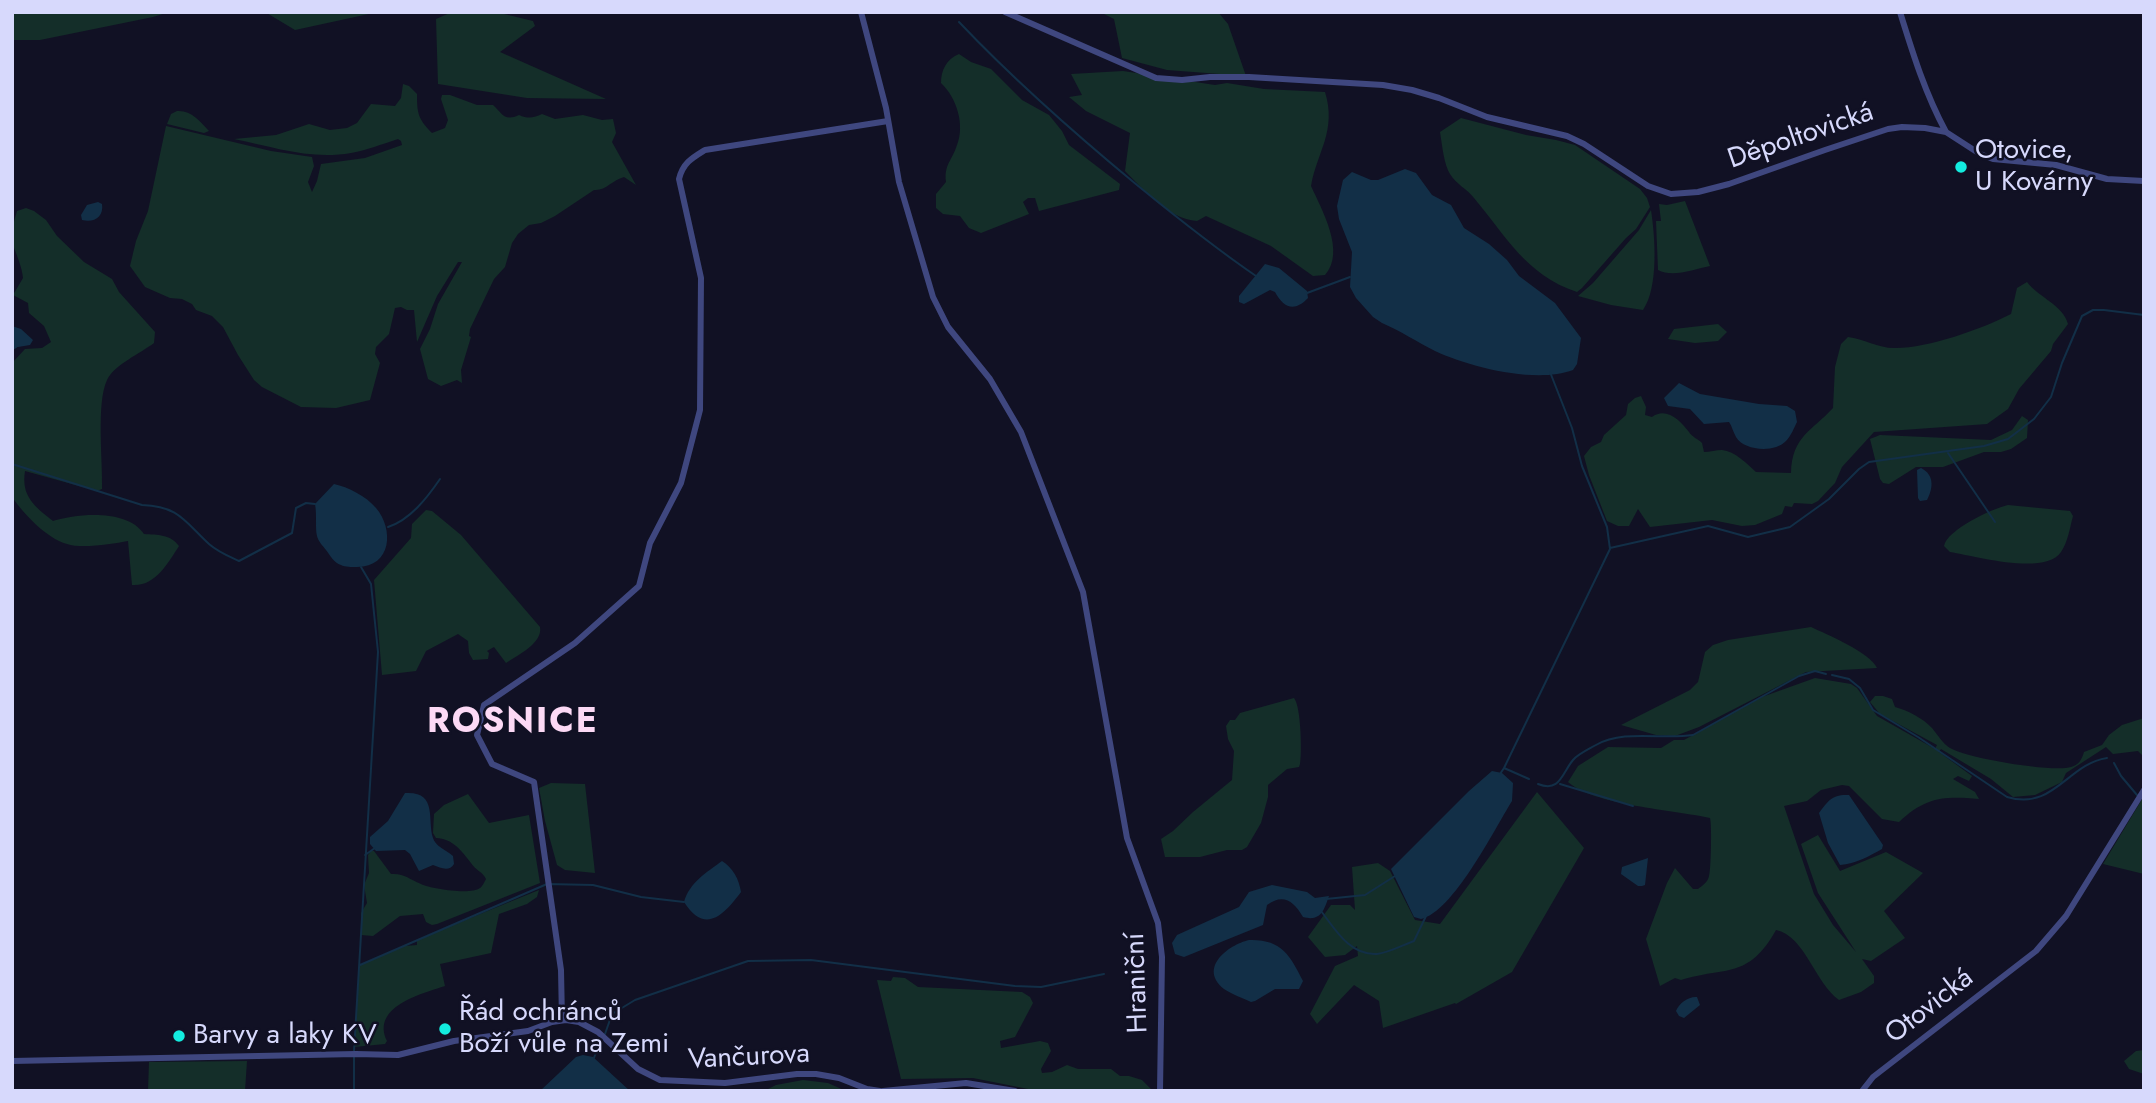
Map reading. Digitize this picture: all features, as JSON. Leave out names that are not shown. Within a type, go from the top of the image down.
[{"type":"street","name":"Hraniční","points":[[861,12],[888,121],[899,182],[933,297],[948,327],[990,379],[1021,432],[1083,592],[1127,838],[1158,923],[1162,957],[1160,1091]]},
{"type":"street","name":"Děpoltovická","points":[[1005,12],[1156,78],[1182,80],[1250,77],[1383,85],[1439,98],[1487,117],[1567,136],[1584,144],[1648,186],[1671,194],[1698,192],[1729,184],[1891,129],[1925,128],[1946,132],[1990,159],[2056,164],[2107,179],[2144,181]]},
{"type":"street","name":"Děpoltovická","points":[[1900,12],[1918,72],[1946,132]]},
{"type":"street","points":[[12,1061],[356,1054],[393,1056],[464,1039],[528,1031],[562,1020],[561,970],[534,782],[492,764],[477,735],[484,705],[575,643],[639,586],[650,543],[681,482],[700,410],[701,278],[679,179],[681,169],[686,162],[705,150],[888,121]]},
{"type":"street","name":"Otovická","points":[[1862,1091],[1882,1070],[2026,959],[2052,934],[2066,916],[2142,792]]},
{"type":"street","name":"Vančurova","points":[[562,1020],[575,1021],[590,1028],[612,1044],[638,1069],[660,1080],[725,1083],[816,1074],[881,1091],[966,1083],[1014,1091]]},
{"type":"green space","points":[[12,12],[169,12],[40,40],[12,40]]},
{"type":"green space","points":[[265,12],[378,12],[295,30]]},
{"type":"green space","points":[[452,12],[496,12],[533,21],[535,26],[500,52],[606,99],[527,98],[438,84],[436,19]]},
{"type":"green space","points":[[1100,12],[1218,12],[1228,24],[1246,76],[1167,70],[1122,58],[1114,19]]},
{"type":"green space","points":[[959,54],[971,62],[991,69],[1022,100],[1049,115],[1069,145],[1120,184],[1119,190],[1039,211],[1035,198],[1028,198],[1023,202],[1029,214],[981,233],[969,228],[960,216],[943,214],[936,208],[936,194],[946,182],[947,167],[959,137],[960,121],[955,104],[941,79],[948,62]]},
{"type":"green space","points":[[1123,71],[1215,85],[1227,83],[1264,89],[1325,92],[1329,118],[1311,186],[1326,219],[1333,243],[1331,266],[1325,275],[1313,276],[1271,246],[1206,216],[1197,221],[1176,215],[1140,187],[1125,171],[1130,133],[1086,111],[1069,97],[1082,95],[1071,74]]},
{"type":"green space","points":[[403,84],[417,94],[419,115],[432,133],[445,128],[448,120],[442,95],[450,95],[477,105],[493,105],[510,118],[519,115],[531,118],[542,114],[555,119],[583,115],[602,120],[613,119],[616,133],[612,142],[636,185],[624,177],[620,178],[602,189],[594,190],[555,216],[529,225],[518,234],[512,243],[505,267],[494,279],[470,329],[471,337],[461,370],[462,383],[457,380],[441,386],[428,379],[420,349],[438,304],[462,262],[458,262],[437,296],[417,342],[414,310],[395,308],[389,334],[376,347],[375,354],[380,363],[370,400],[336,408],[301,407],[254,380],[223,327],[212,316],[196,310],[192,304],[182,299],[170,298],[145,287],[130,266],[148,211],[166,126],[271,151],[312,157],[314,166],[308,182],[312,192],[321,164],[365,158],[402,145],[401,141],[398,139],[351,153],[321,155],[292,152],[234,139],[276,135],[309,124],[330,130],[347,128],[357,123],[371,104],[395,106],[401,98]]},
{"type":"green space","points":[[177,111],[191,114],[209,131],[204,133],[167,124],[171,114]]},
{"type":"green space","points":[[1461,118],[1575,145],[1640,189],[1647,198],[1650,207],[1636,229],[1577,292],[1559,285],[1530,265],[1450,174],[1440,132]]},
{"type":"green space","points":[[1685,201],[1710,266],[1684,272],[1658,270],[1656,221],[1661,221],[1659,204]]},
{"type":"green space","points":[[26,208],[46,220],[57,236],[84,262],[112,279],[119,292],[155,332],[154,343],[122,364],[107,380],[101,417],[102,489],[97,491],[25,471],[24,480],[30,500],[53,521],[76,516],[102,515],[127,520],[144,534],[172,539],[179,546],[154,578],[140,585],[132,585],[128,541],[89,546],[59,541],[29,518],[12,497],[12,363],[25,349],[42,348],[51,342],[44,326],[29,313],[28,303],[13,295],[23,278],[12,233],[17,211]]},
{"type":"green space","points":[[1651,210],[1654,275],[1643,310],[1578,296],[1593,283],[1639,230]]},
{"type":"green space","points":[[2027,282],[2056,306],[2068,324],[2051,351],[2019,389],[2008,409],[1987,424],[1874,432],[1842,467],[1835,483],[1818,501],[1785,506],[1782,514],[1755,525],[1742,526],[1712,520],[1650,527],[1638,509],[1629,526],[1618,526],[1607,521],[1584,456],[1626,415],[1628,404],[1635,398],[1641,396],[1646,407],[1645,415],[1652,417],[1668,414],[1682,423],[1702,443],[1704,452],[1727,451],[1756,472],[1791,473],[1799,442],[1833,408],[1835,367],[1841,344],[1848,337],[1896,348],[1955,337],[2011,314],[2017,288]]},
{"type":"green space","points":[[1718,324],[1727,332],[1718,341],[1695,343],[1668,339],[1674,329]]},
{"type":"green space","points":[[2022,416],[2028,420],[2027,438],[2011,449],[1984,452],[1943,467],[1916,467],[1889,484],[1880,479],[1870,439],[1880,435],[1991,440],[2012,430]]},
{"type":"green space","points":[[2008,505],[2070,511],[2073,516],[2061,552],[2053,559],[2025,564],[1950,552],[1944,546],[1961,527]]},
{"type":"green space","points":[[426,510],[432,511],[461,535],[540,627],[540,633],[534,643],[506,663],[494,647],[487,651],[488,659],[473,660],[468,641],[458,634],[426,651],[416,671],[382,675],[374,580],[411,538],[412,524]]},
{"type":"green space","points":[[1811,627],[1857,650],[1877,668],[1806,672],[1699,727],[1675,736],[1656,735],[1621,725],[1690,690],[1698,682],[1705,652],[1713,645],[1728,640]]},
{"type":"green space","points":[[1815,678],[1851,684],[1857,688],[1877,716],[1935,749],[1937,745],[1880,714],[1870,702],[1875,696],[1892,699],[1895,707],[1925,721],[1947,746],[1959,752],[1991,760],[2047,768],[2074,766],[2084,752],[2102,745],[2109,735],[2122,725],[2144,718],[2144,757],[2138,751],[2113,754],[2106,747],[2066,773],[2062,782],[2035,795],[2013,797],[1991,779],[1941,749],[1939,752],[1972,776],[1969,781],[1958,776],[1953,779],[1975,792],[1979,799],[1936,800],[1918,807],[1899,822],[1882,819],[1849,786],[1842,785],[1821,790],[1807,801],[1784,806],[1814,894],[1833,925],[1856,952],[1818,893],[1801,844],[1818,835],[1840,871],[1886,852],[1923,873],[1884,911],[1905,938],[1871,961],[1862,959],[1874,976],[1874,983],[1861,992],[1839,1000],[1823,983],[1795,941],[1776,930],[1766,946],[1746,964],[1681,980],[1675,978],[1660,986],[1646,939],[1675,868],[1693,889],[1698,889],[1708,880],[1711,857],[1710,818],[1615,801],[1580,790],[1568,782],[1578,766],[1608,747],[1661,748],[1674,740],[1684,740],[1762,697]]},
{"type":"green space","points":[[1294,698],[1300,719],[1300,764],[1299,767],[1287,769],[1268,785],[1268,797],[1261,823],[1247,847],[1200,857],[1165,857],[1161,839],[1232,780],[1234,751],[1226,726],[1230,720],[1235,720],[1240,713]]},
{"type":"green space","points":[[551,783],[585,784],[595,873],[565,870],[557,865],[539,788]]},
{"type":"green space","points":[[1537,792],[1584,848],[1512,972],[1456,1004],[1383,1028],[1379,1001],[1354,985],[1317,1024],[1310,1014],[1335,966],[1358,956],[1357,946],[1345,955],[1325,957],[1308,937],[1331,905],[1350,905],[1355,910],[1352,867],[1378,863],[1390,871],[1415,920],[1440,924]]},
{"type":"green space","points":[[468,794],[489,823],[529,815],[540,883],[437,924],[426,922],[423,914],[400,916],[373,936],[361,935],[361,913],[367,903],[364,885],[369,873],[368,855],[371,851],[374,851],[391,874],[403,875],[426,886],[460,891],[475,890],[482,886],[486,879],[483,874],[456,846],[436,838],[433,833],[434,814],[444,805]]},
{"type":"green space","points":[[2144,796],[2144,874],[2103,864]]},
{"type":"green space","points":[[539,890],[537,897],[527,904],[499,914],[491,953],[440,964],[445,986],[411,998],[392,1011],[386,1019],[385,1044],[354,1047],[359,965],[405,946],[417,945],[417,941],[426,936]]},
{"type":"green space","points":[[893,977],[905,978],[918,987],[1022,992],[1030,997],[1033,1003],[1015,1037],[1000,1041],[1001,1048],[1040,1041],[1048,1043],[1051,1051],[1041,1069],[1042,1073],[1067,1065],[1078,1069],[1111,1069],[1120,1076],[1142,1080],[1153,1091],[1038,1091],[973,1078],[901,1079],[877,980],[891,981]]},
{"type":"green space","points":[[2144,1050],[2144,1074],[2129,1069],[2124,1061],[2136,1051]]},
{"type":"green space","points":[[247,1061],[245,1091],[148,1091],[149,1062]]},
{"type":"green space","points":[[803,1080],[828,1083],[846,1091],[764,1091],[776,1085]]},
{"type":"water","points":[[1405,169],[1416,173],[1432,195],[1451,205],[1464,228],[1489,244],[1507,260],[1519,276],[1555,303],[1581,338],[1577,364],[1573,370],[1558,374],[1522,374],[1466,363],[1435,351],[1382,323],[1356,298],[1350,287],[1352,252],[1339,219],[1337,206],[1343,180],[1352,172],[1378,180]]},
{"type":"water","points":[[98,202],[102,204],[100,216],[94,220],[82,220],[81,215],[87,205]]},
{"type":"water","points":[[1265,264],[1279,268],[1307,291],[1308,298],[1298,306],[1289,306],[1270,290],[1244,304],[1239,302],[1239,296]]},
{"type":"water","points":[[12,326],[21,329],[33,340],[30,345],[12,348]]},
{"type":"water","points":[[1679,383],[1700,394],[1787,406],[1795,411],[1797,422],[1781,445],[1767,449],[1752,448],[1740,442],[1729,422],[1704,424],[1690,409],[1668,406],[1664,398]]},
{"type":"water","points":[[1921,468],[1931,478],[1931,491],[1927,500],[1920,501],[1917,470]]},
{"type":"water","points":[[334,484],[351,490],[372,504],[386,526],[383,554],[369,565],[351,567],[339,564],[332,559],[318,538],[315,504]]},
{"type":"water","points":[[1492,771],[1502,773],[1513,783],[1512,801],[1472,868],[1446,902],[1421,919],[1414,917],[1391,869]]},
{"type":"water","points":[[405,793],[415,794],[427,801],[434,841],[453,856],[454,864],[450,868],[433,865],[419,871],[405,850],[376,851],[370,844],[370,837],[388,821]]},
{"type":"water","points":[[1849,795],[1883,845],[1882,849],[1862,859],[1840,865],[1828,843],[1819,813],[1831,799]]},
{"type":"water","points":[[1648,858],[1645,885],[1638,886],[1621,874],[1622,867]]},
{"type":"water","points":[[722,861],[735,874],[741,892],[721,914],[714,918],[699,918],[684,902],[686,895],[699,878]]},
{"type":"water","points":[[1272,885],[1307,892],[1315,898],[1329,896],[1323,910],[1314,918],[1303,917],[1288,900],[1273,901],[1267,905],[1263,925],[1184,957],[1175,954],[1172,943],[1177,935],[1239,907],[1249,892]]},
{"type":"water","points":[[1249,940],[1269,942],[1283,950],[1294,963],[1303,981],[1299,989],[1275,989],[1251,1002],[1224,989],[1214,973],[1219,958],[1233,947]]},
{"type":"water","points":[[1697,997],[1700,1005],[1684,1018],[1679,1016],[1676,1011],[1679,1005]]},
{"type":"water","points":[[576,1057],[593,1057],[630,1091],[540,1091]]},
{"type":"waterway","points":[[959,22],[1023,86],[1090,146],[1181,220],[1256,276]]},
{"type":"waterway","points":[[1307,293],[1350,277]]},
{"type":"waterway","points":[[1610,548],[1708,526],[1748,537],[1790,527],[1829,499],[1869,462],[1984,446],[2008,439],[2034,419],[2051,397],[2082,316],[2093,310],[2144,315]]},
{"type":"waterway","points":[[12,342],[16,347],[12,349]]},
{"type":"waterway","points":[[1504,768],[1610,549],[1607,527],[1582,466],[1572,428],[1550,372]]},
{"type":"waterway","points":[[1948,453],[1995,522]]},
{"type":"waterway","points":[[12,464],[142,505],[165,508],[187,522],[212,547],[239,561],[292,533],[296,508],[306,503],[315,504]]},
{"type":"waterway","points":[[388,527],[411,514],[440,479]]},
{"type":"waterway","points":[[354,1051],[378,652],[371,584],[361,567]]},
{"type":"waterway","points":[[1538,784],[1556,784],[1575,758],[1607,740],[1631,736],[1693,735],[1799,676],[1815,671],[1826,674]]},
{"type":"waterway","points":[[1832,675],[1849,679],[1860,688],[1873,710],[2007,797],[2023,800],[2037,798],[2093,762],[2107,758]]},
{"type":"waterway","points":[[2114,763],[2137,795]]},
{"type":"waterway","points":[[1500,774],[1504,768],[1529,779]]},
{"type":"waterway","points":[[1560,784],[1633,806]]},
{"type":"waterway","points":[[365,855],[375,848]]},
{"type":"waterway","points":[[1326,899],[1365,895],[1395,876]]},
{"type":"waterway","points":[[360,965],[547,884],[593,885],[641,897],[684,902]]},
{"type":"waterway","points":[[1321,911],[1351,946],[1359,951],[1377,954],[1414,941],[1426,916]]},
{"type":"waterway","points":[[605,1034],[612,1014],[635,1000],[748,961],[811,960],[1041,987],[1104,974]]},
{"type":"waterway","points":[[594,1058],[601,1038]]},
{"type":"waterway","points":[[354,1057],[354,1091]]},
{"type":"place","name":"Otovice, U Kovárny","points":[[1961,167]]},
{"type":"place","name":"Řád ochránců Boží vůle na Zemi","points":[[445,1029]]},
{"type":"place","name":"Barvy a laky KV","points":[[179,1036]]},
{"type":"district","name":"ROSNICE","points":[[513,724]]}]
